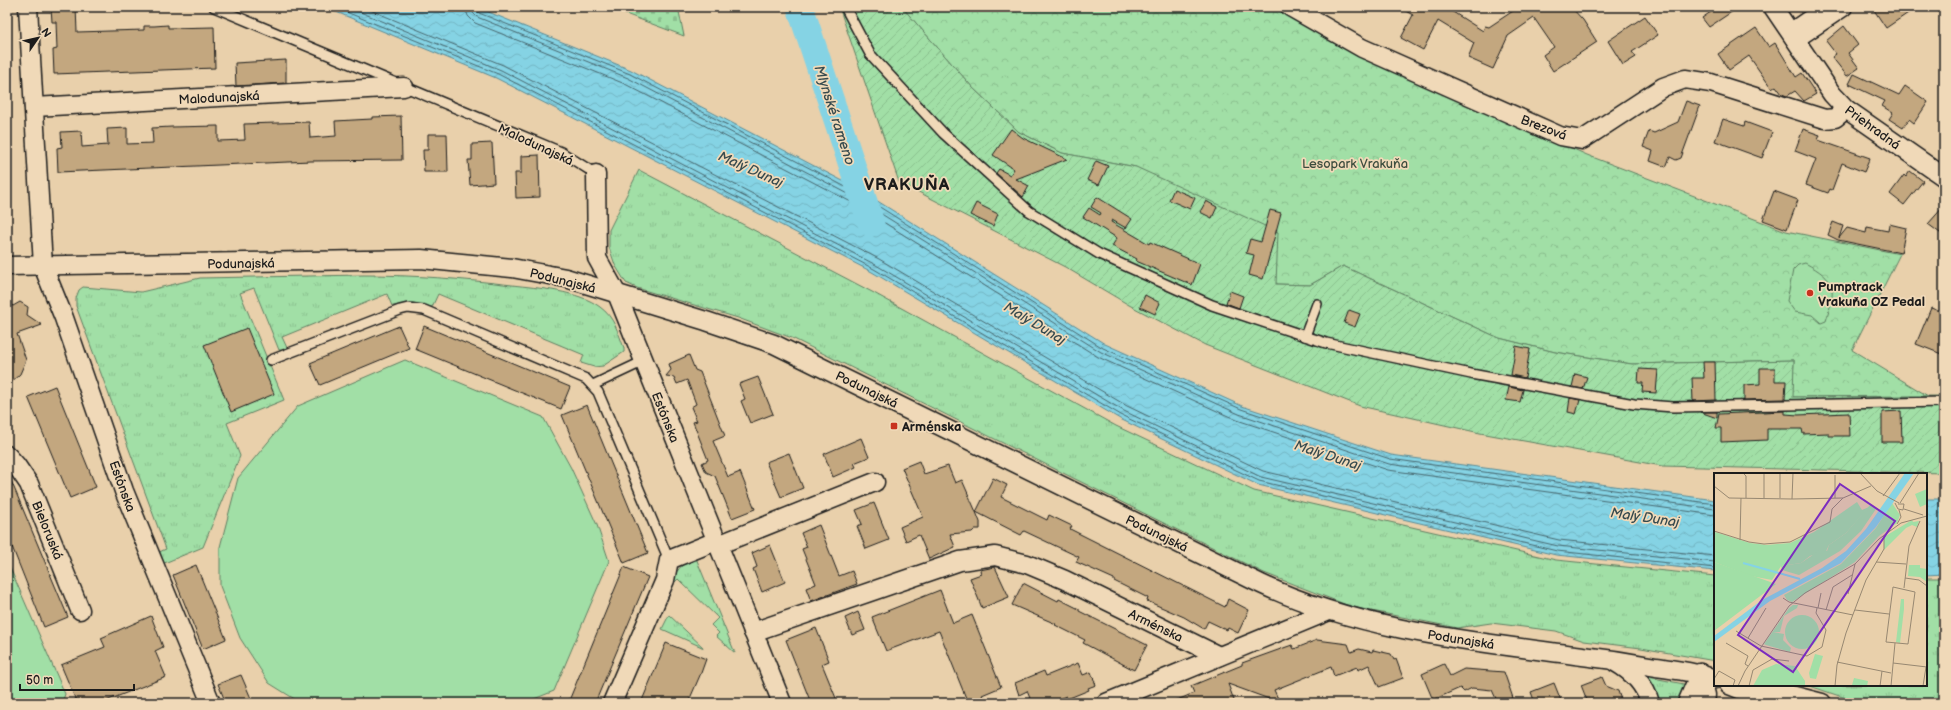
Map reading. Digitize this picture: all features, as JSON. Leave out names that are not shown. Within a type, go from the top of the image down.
[{"type":"street","points":[[28,7],[44,266]]},
{"type":"street","name":"Brezová","points":[[1290,7],[1362,48],[1560,136],[1582,140],[1663,87],[1685,79],[1711,83],[1825,119],[1835,118],[1846,110]]},
{"type":"street","name":"Priehradná","points":[[1773,7],[1832,94],[1846,110],[1944,178]]},
{"type":"street","points":[[1791,34],[1843,7]]},
{"type":"street","name":"Malodunajská","points":[[34,107],[404,87]]},
{"type":"street","name":"Malodunajská","points":[[596,174],[597,258],[617,294]]},
{"type":"street","name":"Podunajská","points":[[7,266],[421,259],[519,269],[566,278],[774,344],[1254,581],[1293,598],[1329,611],[1420,632],[1498,645],[1610,659],[1710,677]]},
{"type":"street","name":"Estónska","points":[[44,266],[67,326],[124,491],[211,703]]},
{"type":"street","name":"Estónska","points":[[617,294],[782,703]]},
{"type":"street","name":"Bieloruská","points":[[7,455],[29,484],[80,610]]},
{"type":"street","points":[[612,703],[665,580],[670,560],[875,482]]},
{"type":"street","name":"Arménska","points":[[753,632],[947,565],[973,558],[995,556],[1027,564],[1065,580],[1219,656]]},
{"type":"street","points":[[1106,703],[1329,611]]},
{"type":"street","points":[[1610,659],[1635,676],[1650,703]]},
{"type":"street","points":[[1687,703],[1710,677]]},
{"type":"street","points":[[1705,703],[1710,677]]},
{"type":"street","points":[[1732,686],[1773,702]]},
{"type":"street","points":[[1757,686],[1822,703]]},
{"type":"street","points":[[1746,703],[1773,702]]},
{"type":"lane","name":"Malodunajská","points":[[214,7],[561,152],[596,174]]},
{"type":"lane","points":[[845,7],[870,54],[943,133],[1029,211],[1099,254],[1212,304],[1326,342],[1471,374],[1634,404],[1673,407],[1944,402]]},
{"type":"lane","points":[[1791,34],[1820,7]]},
{"type":"lane","points":[[1306,336],[1317,304]]},
{"type":"lane","points":[[271,360],[400,310],[416,308],[424,310],[578,376],[593,385],[598,392],[670,560]]},
{"type":"lane","points":[[593,385],[644,361]]},
{"type":"green space","points":[[607,7],[678,7],[684,36]]},
{"type":"green space","points":[[839,7],[902,7],[973,88],[1019,132],[1062,153],[1136,167],[1278,232],[1276,284],[1310,285],[1343,266],[1499,338],[1555,352],[1632,364],[1794,360],[1793,397],[1944,396],[1944,473],[1662,466],[1480,433],[1360,406],[1205,345],[1129,305],[1065,267],[899,182]]},
{"type":"green space","name":"Lesopark Vrakuňa","points":[[902,7],[1282,7],[1370,58],[1587,155],[1786,231],[1900,254],[1852,350],[1928,396],[1792,397],[1794,360],[1632,364],[1555,352],[1499,338],[1343,266],[1310,285],[1276,284],[1136,167],[1062,153],[1019,132],[973,88]]},
{"type":"green space","points":[[639,170],[874,293],[1116,426],[1254,491],[1556,560],[1714,576],[1714,661],[1641,648],[1584,641],[1556,631],[1491,623],[1457,628],[1352,607],[1264,573],[792,338],[738,318],[637,288],[626,283],[615,265],[609,247],[609,230]]},
{"type":"green space","name":"Pumptrack Vrakuňa OZ Pedal","points":[[1805,263],[1823,275],[1831,286],[1832,293],[1829,310],[1826,321],[1821,323],[1812,315],[1795,312],[1787,301],[1793,270],[1798,265]]},
{"type":"green space","points":[[364,275],[456,279],[534,287],[581,297],[600,307],[609,315],[620,336],[624,352],[603,366],[594,367],[581,363],[584,355],[438,294],[432,307],[413,303],[392,306],[387,294],[282,337],[288,350],[279,350],[254,288],[240,293],[284,400],[227,423],[240,456],[203,547],[162,564],[157,553],[166,549],[76,306],[76,298],[79,290],[83,287],[141,292],[200,278]]},
{"type":"green space","points":[[405,360],[543,417],[571,468],[597,525],[609,561],[554,691],[524,703],[301,703],[269,683],[240,638],[220,586],[220,547],[238,478],[298,406]]},
{"type":"green space","points":[[696,558],[735,653],[716,636],[719,633],[711,625],[718,618],[678,579],[671,586],[674,576],[679,568],[686,562]]},
{"type":"green space","points":[[7,561],[65,694],[62,703],[7,703]]},
{"type":"green space","points":[[1927,578],[1944,578],[1944,703],[1860,703],[1810,686],[1927,686]]},
{"type":"green space","points":[[669,615],[704,648],[662,629]]},
{"type":"green space","points":[[1648,677],[1684,684],[1678,703],[1658,703]]},
{"type":"water","name":"Malý Dunaj","points":[[324,7],[476,7],[631,70],[860,190],[1105,344],[1242,406],[1391,455],[1714,500],[1714,571],[1556,555],[1258,485],[1120,419],[872,272],[496,78]]},
{"type":"water","points":[[1927,499],[1944,499],[1944,574],[1927,575]]},
{"type":"building","points":[[51,7],[76,7],[77,32],[144,30],[144,26],[168,25],[168,28],[214,27],[215,68],[54,74],[53,50],[57,49],[56,22],[52,22]]},
{"type":"building","points":[[1398,7],[1445,7],[1483,31],[1485,26],[1489,27],[1519,7],[1571,7],[1583,20],[1597,42],[1553,71],[1543,55],[1554,47],[1534,18],[1508,36],[1493,69],[1468,58],[1474,43],[1438,21],[1423,50],[1401,38],[1413,15]]},
{"type":"building","points":[[1718,7],[1739,7],[1709,27],[1702,18]]},
{"type":"building","points":[[1872,7],[1917,7],[1886,28]]},
{"type":"building","points":[[1645,16],[1658,35],[1632,52],[1636,57],[1623,65],[1608,41]]},
{"type":"building","points":[[1844,26],[1858,45],[1848,53],[1859,68],[1847,76],[1832,57],[1836,54],[1826,41]]},
{"type":"building","points":[[1756,28],[1769,47],[1775,43],[1796,77],[1802,73],[1816,94],[1804,101],[1795,91],[1787,96],[1782,94],[1776,86],[1772,89],[1749,56],[1729,70],[1718,54]]},
{"type":"building","points":[[286,60],[286,83],[236,86],[235,63]]},
{"type":"building","points":[[1854,74],[1899,95],[1905,86],[1928,102],[1914,123],[1909,119],[1903,128],[1889,119],[1893,113],[1882,106],[1885,101],[1849,84]]},
{"type":"building","points":[[1686,101],[1700,106],[1681,158],[1676,160],[1670,157],[1666,167],[1650,161],[1653,151],[1643,147],[1649,131],[1654,133],[1678,122]]},
{"type":"building","points":[[401,116],[402,160],[311,161],[58,172],[57,148],[62,147],[61,132],[81,131],[82,147],[108,145],[107,129],[127,128],[127,144],[153,143],[152,128],[218,126],[218,141],[245,140],[244,124],[309,122],[310,138],[336,136],[335,121]]},
{"type":"building","points":[[1723,119],[1744,126],[1745,122],[1772,132],[1762,158],[1715,141]]},
{"type":"building","points":[[1011,129],[1023,138],[1067,159],[1016,179],[1029,186],[1023,197],[996,173],[999,169],[1010,175],[1014,169],[993,155]]},
{"type":"building","points":[[1803,129],[1820,135],[1818,140],[1870,158],[1864,172],[1842,163],[1832,190],[1830,189],[1828,193],[1806,185],[1816,159],[1795,151]]},
{"type":"building","points":[[428,134],[447,134],[448,172],[424,172],[423,150],[428,150]]},
{"type":"building","points":[[492,143],[494,183],[470,185],[468,160],[472,160],[472,144]]},
{"type":"building","points":[[539,155],[540,197],[516,198],[515,173],[521,173],[521,156]]},
{"type":"building","points":[[1096,161],[1108,166],[1099,185],[1087,180]]},
{"type":"building","points":[[1910,171],[1923,181],[1904,205],[1890,194],[1904,175],[1906,177]]},
{"type":"building","points":[[1174,189],[1195,198],[1190,209],[1169,200]]},
{"type":"building","points":[[1774,191],[1798,200],[1787,229],[1763,220]]},
{"type":"building","points":[[1097,197],[1132,219],[1126,228],[1112,220],[1111,222],[1149,244],[1150,242],[1200,264],[1192,285],[1136,261],[1137,259],[1112,246],[1117,238],[1083,217],[1089,208],[1100,215],[1101,213],[1091,207]]},
{"type":"building","points":[[1206,201],[1217,207],[1212,218],[1200,212]]},
{"type":"building","points":[[976,203],[998,214],[993,226],[970,215]]},
{"type":"building","points":[[1944,206],[1944,236],[1928,224]]},
{"type":"building","points":[[1270,210],[1281,213],[1263,279],[1249,275],[1254,255],[1246,253],[1250,239],[1261,242]]},
{"type":"building","points":[[1833,222],[1843,226],[1839,238],[1847,228],[1866,233],[1867,227],[1888,231],[1889,224],[1906,228],[1901,253],[1838,240],[1828,235]]},
{"type":"building","points":[[1230,291],[1243,296],[1239,308],[1226,303]]},
{"type":"building","points":[[1145,295],[1160,303],[1155,314],[1140,307]]},
{"type":"building","points":[[7,302],[13,306],[20,302],[28,307],[27,315],[42,325],[17,334],[26,360],[20,374],[7,386]]},
{"type":"building","points":[[1931,308],[1944,313],[1944,355],[1916,344]]},
{"type":"building","points":[[1349,310],[1360,314],[1355,327],[1344,323]]},
{"type":"building","points":[[399,326],[409,348],[320,385],[310,363]]},
{"type":"building","points":[[424,326],[570,387],[561,409],[415,349]]},
{"type":"building","points":[[247,328],[274,394],[231,412],[204,345]]},
{"type":"building","points":[[1516,346],[1530,349],[1525,378],[1511,375]]},
{"type":"building","points":[[689,355],[695,370],[700,372],[725,436],[713,441],[728,477],[740,472],[755,509],[732,518],[715,476],[706,472],[702,463],[708,460],[693,422],[697,421],[691,407],[696,404],[687,380],[677,384],[674,377],[666,376],[671,370],[669,364]]},
{"type":"building","points":[[1703,362],[1715,362],[1716,400],[1693,401],[1692,378],[1704,378]]},
{"type":"building","points":[[1760,368],[1775,368],[1775,381],[1786,381],[1785,399],[1744,400],[1744,385],[1760,384]]},
{"type":"building","points":[[1639,369],[1658,370],[1656,393],[1642,392],[1643,383],[1638,383]]},
{"type":"building","points":[[1575,374],[1587,377],[1583,389],[1572,387]]},
{"type":"building","points":[[758,377],[773,414],[750,423],[741,401],[745,399],[739,384]]},
{"type":"building","points":[[55,386],[96,487],[70,498],[28,397]]},
{"type":"building","points":[[1509,387],[1523,390],[1520,402],[1506,400]]},
{"type":"building","points":[[1570,398],[1580,400],[1576,414],[1568,412]]},
{"type":"building","points":[[587,405],[648,553],[624,563],[562,415]]},
{"type":"building","points":[[1785,411],[1785,414],[1798,415],[1849,413],[1850,436],[1828,436],[1828,433],[1803,434],[1802,429],[1767,429],[1767,440],[1721,442],[1721,428],[1716,428],[1719,414]]},
{"type":"building","points":[[1901,411],[1902,442],[1882,442],[1882,412]]},
{"type":"building","points":[[1700,412],[1717,412],[1717,418]]},
{"type":"building","points":[[861,438],[869,457],[854,463],[856,467],[833,477],[824,454]]},
{"type":"building","points":[[789,453],[803,488],[781,497],[766,462]]},
{"type":"building","points":[[919,461],[924,474],[948,466],[955,483],[962,480],[980,522],[980,529],[975,529],[972,532],[950,534],[955,547],[929,559],[919,535],[906,541],[900,527],[923,517],[902,468]]},
{"type":"building","points":[[7,471],[68,617],[44,627],[7,534]]},
{"type":"building","points":[[993,478],[1007,485],[1001,497],[1047,520],[1049,515],[1072,526],[1070,529],[1225,607],[1228,599],[1249,610],[1238,633],[1228,628],[1227,630],[1208,621],[1204,629],[1184,617],[1147,601],[1148,598],[1114,581],[1114,579],[1076,562],[1079,557],[1024,531],[1021,535],[976,512]]},
{"type":"building","points":[[874,503],[889,540],[866,549],[857,526],[862,524],[856,510]]},
{"type":"building","points":[[819,525],[839,576],[852,571],[857,584],[811,601],[806,588],[816,584],[802,549],[807,547],[801,533]]},
{"type":"building","points":[[770,545],[785,582],[762,592],[753,569],[757,567],[752,553]]},
{"type":"building","points":[[196,565],[226,639],[203,649],[173,575]]},
{"type":"building","points":[[624,567],[648,577],[595,703],[568,703]]},
{"type":"building","points":[[995,567],[1009,597],[982,608],[970,578],[981,574],[980,570]]},
{"type":"building","points":[[1023,583],[1058,601],[1059,599],[1079,609],[1079,611],[1147,645],[1134,670],[1083,643],[1085,640],[1055,625],[1056,624],[1012,605]]},
{"type":"building","points":[[940,590],[953,623],[972,615],[1001,687],[982,695],[986,703],[968,703],[939,631],[886,651],[872,617]]},
{"type":"building","points":[[858,612],[865,630],[852,635],[845,618]]},
{"type":"building","points":[[151,616],[163,647],[155,651],[166,677],[101,703],[77,703],[61,665],[105,647],[101,638]]},
{"type":"building","points":[[816,628],[829,661],[822,664],[838,703],[811,703],[786,640]]},
{"type":"building","points":[[1317,640],[1348,644],[1351,652],[1359,649],[1391,654],[1394,660],[1396,659],[1403,678],[1379,687],[1369,665],[1358,670],[1357,667],[1334,676],[1331,667],[1274,690],[1280,703],[1228,684],[1235,703],[1170,703],[1194,693],[1191,686],[1242,665],[1242,663],[1292,645],[1294,649]]},
{"type":"building","points":[[666,643],[706,659],[701,673],[688,703],[641,703]]},
{"type":"building","points":[[1078,663],[1083,675],[1091,672],[1096,685],[1088,688],[1089,690],[1067,699],[1066,696],[1049,703],[1032,703],[1027,691],[1019,695],[1015,683],[1044,671],[1046,676]]},
{"type":"building","points":[[1444,664],[1450,676],[1464,669],[1504,672],[1513,698],[1498,703],[1492,690],[1472,688],[1464,692],[1460,688],[1433,700],[1422,674]]},
{"type":"building","points":[[241,675],[253,703],[226,703],[218,684]]},
{"type":"building","points":[[1602,677],[1606,686],[1618,691],[1622,703],[1588,703],[1581,685]]},
{"type":"building","points":[[1554,683],[1562,703],[1535,703],[1531,692]]},
{"type":"waterway","name":"Mlynské rameno","points":[[800,7],[871,223]]},
{"type":"place","name":"Pumptrack Vrakuňa OZ Pedal","points":[[1810,293]]},
{"type":"place","name":"Arménska","points":[[894,426]]},
{"type":"district","name":"VRAKUŇA","points":[[907,184]]}]
